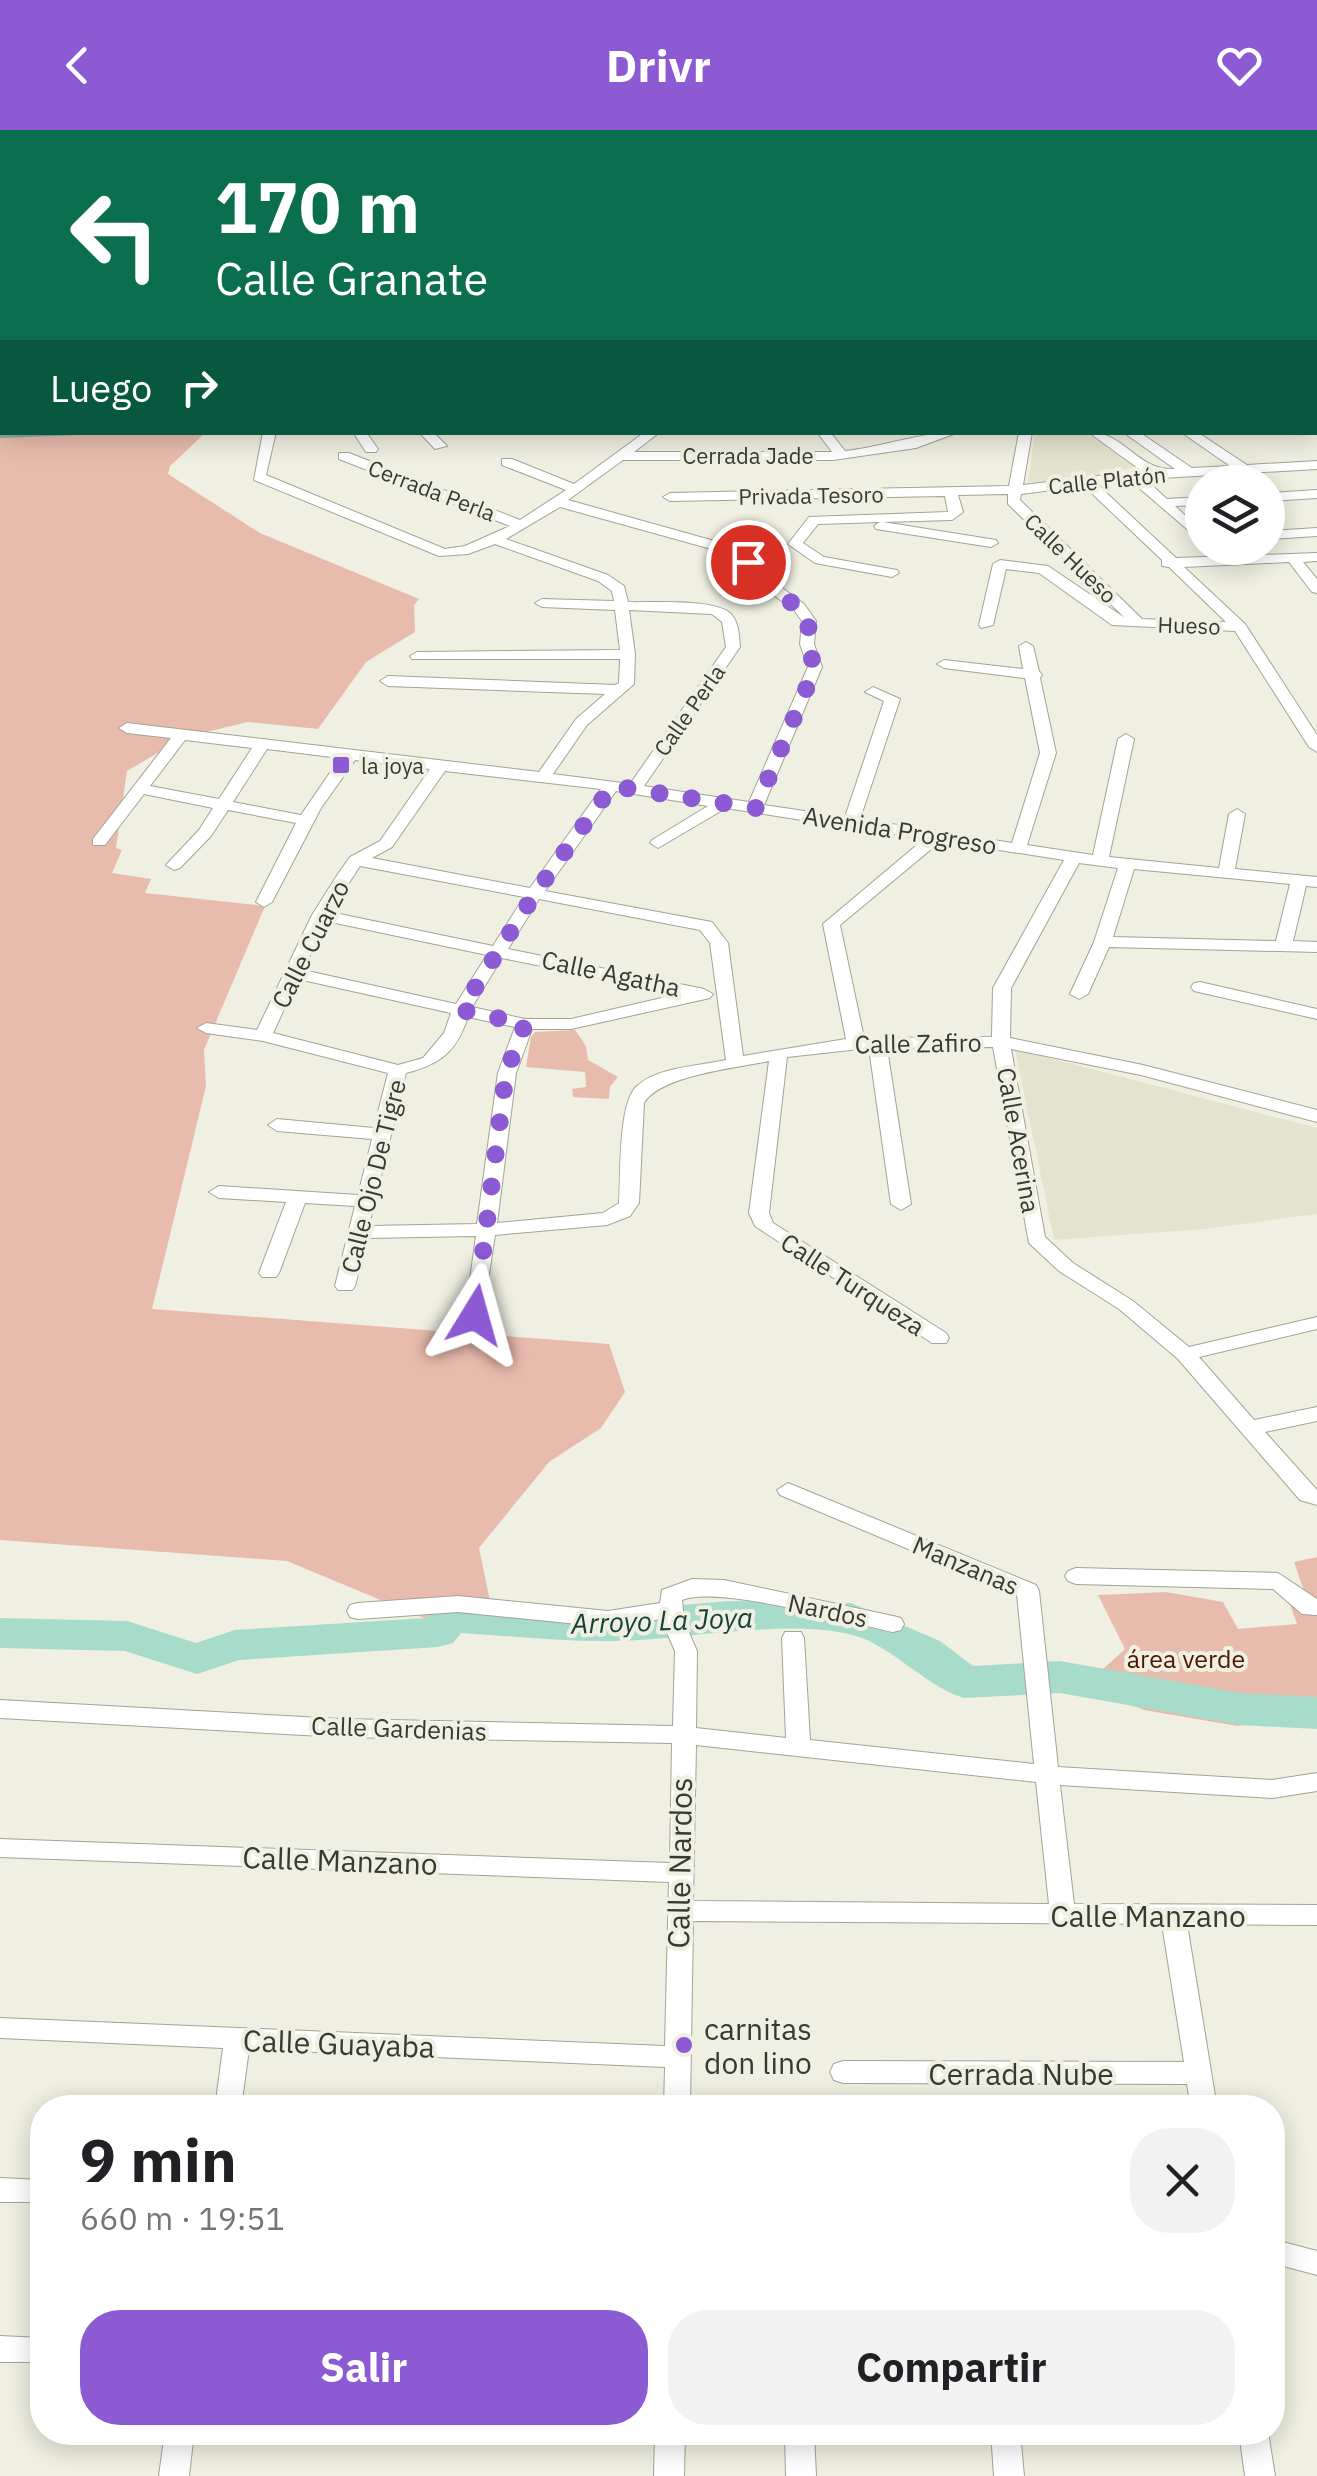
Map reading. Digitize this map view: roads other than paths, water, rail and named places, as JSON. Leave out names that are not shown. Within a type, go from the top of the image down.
[{"type":"street","points":[[1200,130],[1250,130]]},
{"type":"street","points":[[269,435],[259,477],[444,553],[467,552],[498,541],[650,435]]},
{"type":"street","points":[[361,435],[370,450]]},
{"type":"street","points":[[428,435],[440,446]]},
{"type":"street","points":[[825,435],[842,455]]},
{"type":"street","points":[[1017,490],[1026,435]]},
{"type":"street","points":[[1098,435],[1155,474]]},
{"type":"street","points":[[1134,435],[1185,469]]},
{"type":"street","points":[[1191,435],[1239,465]]},
{"type":"street","name":"Cerrada Jade","points":[[618,456],[842,455],[913,448],[926,437]]},
{"type":"street","name":"Cerrada Perla","points":[[344,456],[520,524]]},
{"type":"street","points":[[506,462],[572,488]]},
{"type":"street","name":"Calle Platón","points":[[1285,467],[1317,465]]},
{"type":"street","name":"Calle Platón","points":[[1017,490],[1185,472]]},
{"type":"street","points":[[1135,477],[1185,522]]},
{"type":"street","points":[[1087,482],[1168,563],[1240,627],[1317,746]]},
{"type":"street","name":"Privada Tesoro","points":[[670,497],[1017,490]]},
{"type":"street","name":"Calle Hueso","points":[[1017,490],[1013,501],[1138,623]]},
{"type":"street","name":"Privada Tesoro","points":[[892,572],[820,560],[796,544],[814,520],[861,516],[886,528],[952,516],[956,512],[951,493]]},
{"type":"street","points":[[1285,496],[1317,494]]},
{"type":"street","points":[[555,501],[738,552],[758,577],[799,607],[809,621],[807,644],[815,668],[756,808]]},
{"type":"street","points":[[1164,503],[1185,502]]},
{"type":"street","points":[[911,524],[991,543]]},
{"type":"street","points":[[1285,534],[1317,532]]},
{"type":"street","points":[[498,541],[603,578],[619,590],[623,605],[628,654],[622,690],[581,722],[542,780]]},
{"type":"street","points":[[1293,558],[1317,589]]},
{"type":"street","points":[[1168,563],[1317,558]]},
{"type":"street","name":"Hueso","points":[[986,625],[1000,564],[1043,570],[1107,618],[1240,627]]},
{"type":"street","points":[[542,603],[623,605]]},
{"type":"street","name":"Calle Perla","points":[[623,605],[724,612],[730,618],[733,647],[634,789]]},
{"type":"street","points":[[1018,849],[1048,753],[1036,675],[1026,646]]},
{"type":"street","points":[[416,656],[628,654]]},
{"type":"street","points":[[944,664],[1036,675]]},
{"type":"street","points":[[388,681],[622,690]]},
{"type":"street","points":[[852,823],[892,699],[873,692]]},
{"type":"street","name":"Avenida Progreso","points":[[126,728],[634,789],[1074,858],[1308,882]]},
{"type":"street","points":[[99,842],[181,735]]},
{"type":"street","points":[[1100,861],[1126,739]]},
{"type":"street","points":[[174,865],[205,833],[262,745]]},
{"type":"street","points":[[264,902],[324,784],[350,756]]},
{"type":"street","name":"Calle Cuarzo","points":[[263,1036],[320,914],[356,860],[386,844],[440,768]]},
{"type":"street","name":"Calle Ojo De Tigre","points":[[345,1286],[378,1134],[398,1070],[429,1062],[453,1034],[461,1010],[536,892],[612,786]]},
{"type":"street","points":[[142,789],[303,820]]},
{"type":"street","points":[[658,844],[724,803]]},
{"type":"street","points":[[1226,874],[1237,814]]},
{"type":"street","points":[[856,1043],[831,924],[936,836]]},
{"type":"street","name":"Calle Acerina","points":[[1074,858],[1002,988],[1001,1042],[1036,1239],[1066,1267],[1126,1306],[1184,1354]]},
{"type":"street","points":[[356,860],[706,926],[720,943],[735,1062]]},
{"type":"street","points":[[1079,994],[1103,942],[1127,864]]},
{"type":"street","points":[[1283,946],[1308,882]]},
{"type":"street","name":"Calle Agatha","points":[[320,914],[704,994],[725,991]]},
{"type":"street","points":[[1103,942],[1317,947]]},
{"type":"street","points":[[294,973],[525,1024],[571,1024],[704,994]]},
{"type":"street","points":[[1200,987],[1317,1014]]},
{"type":"street","points":[[475,1315],[506,1073],[525,1024]]},
{"type":"street","points":[[206,1028],[263,1036],[398,1070]]},
{"type":"street","points":[[877,1042],[900,1204]]},
{"type":"street","name":"Calle Zafiro","points":[[486,1230],[570,1224],[624,1212],[629,1203],[635,1103],[643,1090],[664,1079],[779,1052],[877,1042],[1001,1042],[1144,1070],[1317,1116]]},
{"type":"street","name":"Calle Turqueza","points":[[779,1052],[759,1212],[765,1226],[939,1338]]},
{"type":"street","points":[[277,1126],[378,1134]]},
{"type":"street","points":[[219,1192],[363,1202]]},
{"type":"street","points":[[269,1273],[297,1198]]},
{"type":"street","points":[[357,1232],[486,1230]]},
{"type":"street","points":[[1317,1323],[1184,1354],[1308,1494],[1317,1498]]},
{"type":"street","points":[[1250,1428],[1317,1414]]},
{"type":"street","name":"Manzanas","points":[[788,1490],[1028,1590],[1034,1679],[1050,1775]]},
{"type":"street","points":[[1076,1576],[1278,1581],[1310,1608],[1317,1607]]},
{"type":"street","name":"Nardos","points":[[673,1615],[670,1596],[692,1587],[724,1588],[892,1624]]},
{"type":"street","points":[[358,1611],[458,1604],[608,1619],[673,1615]]},
{"type":"street","name":"Calle Nardos","points":[[673,1615],[686,1651],[681,1734],[677,2095]]},
{"type":"street","points":[[793,1638],[798,1746]]},
{"type":"street","name":"Calle Gardenias","points":[[0,1709],[340,1728],[681,1734],[1050,1775],[1272,1790],[1317,1782]]},
{"type":"street","points":[[1050,1775],[1063,1914]]},
{"type":"street","name":"Calle Manzano","points":[[0,1848],[680,1873]]},
{"type":"street","name":"Calle Manzano","points":[[679,1910],[1173,1917],[1317,1915]]},
{"type":"street","points":[[1173,1917],[1202,2095]]},
{"type":"street","name":"Calle Guayaba","points":[[0,2028],[678,2057]]},
{"type":"street","points":[[230,2095],[238,2039]]},
{"type":"street","name":"Cerrada Nube","points":[[844,2072],[1198,2072]]},
{"type":"street","points":[[0,2190],[30,2191]]},
{"type":"street","points":[[1285,2255],[1317,2263]]},
{"type":"street","points":[[0,2350],[30,2350]]},
{"type":"street","points":[[174,2476],[178,2445]]},
{"type":"street","points":[[669,2476],[670,2445]]},
{"type":"street","points":[[800,2445],[801,2476]]},
{"type":"street","points":[[1005,2445],[1009,2476]]},
{"type":"street","points":[[1255,2445],[1260,2476]]},
{"type":"waterway","points":[[0,436],[26,435]]},
{"type":"waterway","name":"Arroyo La Joya","points":[[0,1633],[127,1636],[197,1659],[235,1645],[438,1632],[450,1618],[615,1626],[728,1616],[851,1618],[925,1652],[964,1682],[1060,1677],[1240,1709],[1317,1713]]},
{"type":"place","name":"la joya","points":[[341,765]]},
{"type":"place","name":"carnitas don lino","points":[[684,2045]]},
{"type":"park label","name":"área verde","points":[[1186,1658]]}]
